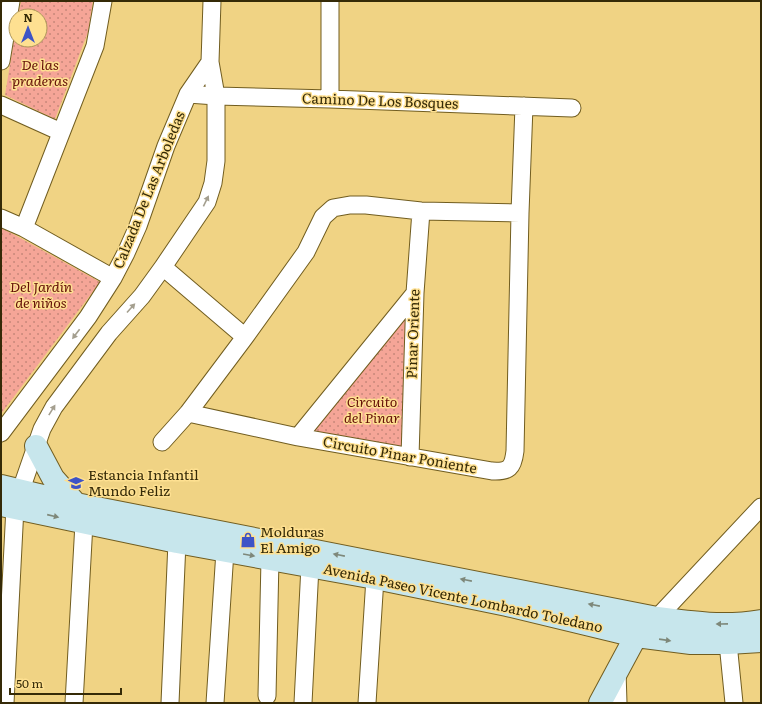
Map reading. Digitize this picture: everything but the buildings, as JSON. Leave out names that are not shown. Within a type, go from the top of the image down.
[{"type":"main road","points":[[36,446],[53,478],[80,513]]},
{"type":"main road","name":"Avenida Paseo Vicente Lombardo Toledano","points":[[10,497],[80,513],[657,618],[699,624],[727,624],[761,621]]},
{"type":"main road","name":"Avenida Paseo Vicente Lombardo Toledano","points":[[80,513],[177,542],[375,578],[507,605],[636,636],[691,643],[761,641]]},
{"type":"main road","points":[[600,703],[636,636],[657,618]]},
{"type":"street","points":[[1,61],[11,1]]},
{"type":"street","points":[[24,228],[95,46],[103,1]]},
{"type":"street","points":[[5,703],[10,497],[36,446],[42,429],[54,408],[109,333],[142,296],[207,202],[213,183],[216,161],[216,96],[210,62],[212,1]]},
{"type":"street","points":[[330,1],[330,99]]},
{"type":"street","name":"Calzada De Las Arboledas","points":[[1,434],[88,317],[113,278],[138,226],[166,146],[188,94],[210,62]]},
{"type":"street","name":"Camino De Los Bosques","points":[[188,94],[572,108]]},
{"type":"street","points":[[1,105],[61,132]]},
{"type":"street","points":[[162,442],[188,413],[245,337],[306,252],[323,217],[333,208],[350,205],[366,205],[421,211],[520,213],[524,106]]},
{"type":"street","name":"Pinar Oriente","points":[[410,457],[414,293],[421,211]]},
{"type":"street","name":"Circuito Pinar Poniente","points":[[188,413],[298,438],[503,472],[512,465],[515,451],[520,213]]},
{"type":"street","points":[[1,218],[24,228],[113,278]]},
{"type":"street","points":[[163,267],[245,337]]},
{"type":"street","name":"Circuito Pinar Poniente","points":[[298,438],[414,293]]},
{"type":"street","points":[[88,317],[109,333]]},
{"type":"street","points":[[657,618],[761,507]]},
{"type":"street","points":[[74,703],[80,513]]},
{"type":"street","points":[[170,703],[177,542]]},
{"type":"street","points":[[215,703],[225,551]]},
{"type":"street","points":[[267,696],[270,559]]},
{"type":"street","points":[[303,703],[310,566]]},
{"type":"street","points":[[368,703],[375,578]]},
{"type":"street","points":[[728,643],[734,703]]},
{"type":"street","points":[[617,671],[618,703]]},
{"type":"green space","name":"De las praderas","points":[[21,1],[93,1],[88,32],[55,119],[5,95],[13,48],[48,48],[48,8],[20,8]]},
{"type":"green space","name":"Del Jardín de niños","points":[[1,228],[100,282],[1,414]]},
{"type":"green space","name":"Circuito del Pinar","points":[[407,314],[405,451],[308,433]]},
{"type":"place","name":"Estancia Infantil Mundo Feliz","points":[[76,483]]},
{"type":"place","name":"Molduras El Amigo","points":[[248,540]]}]
